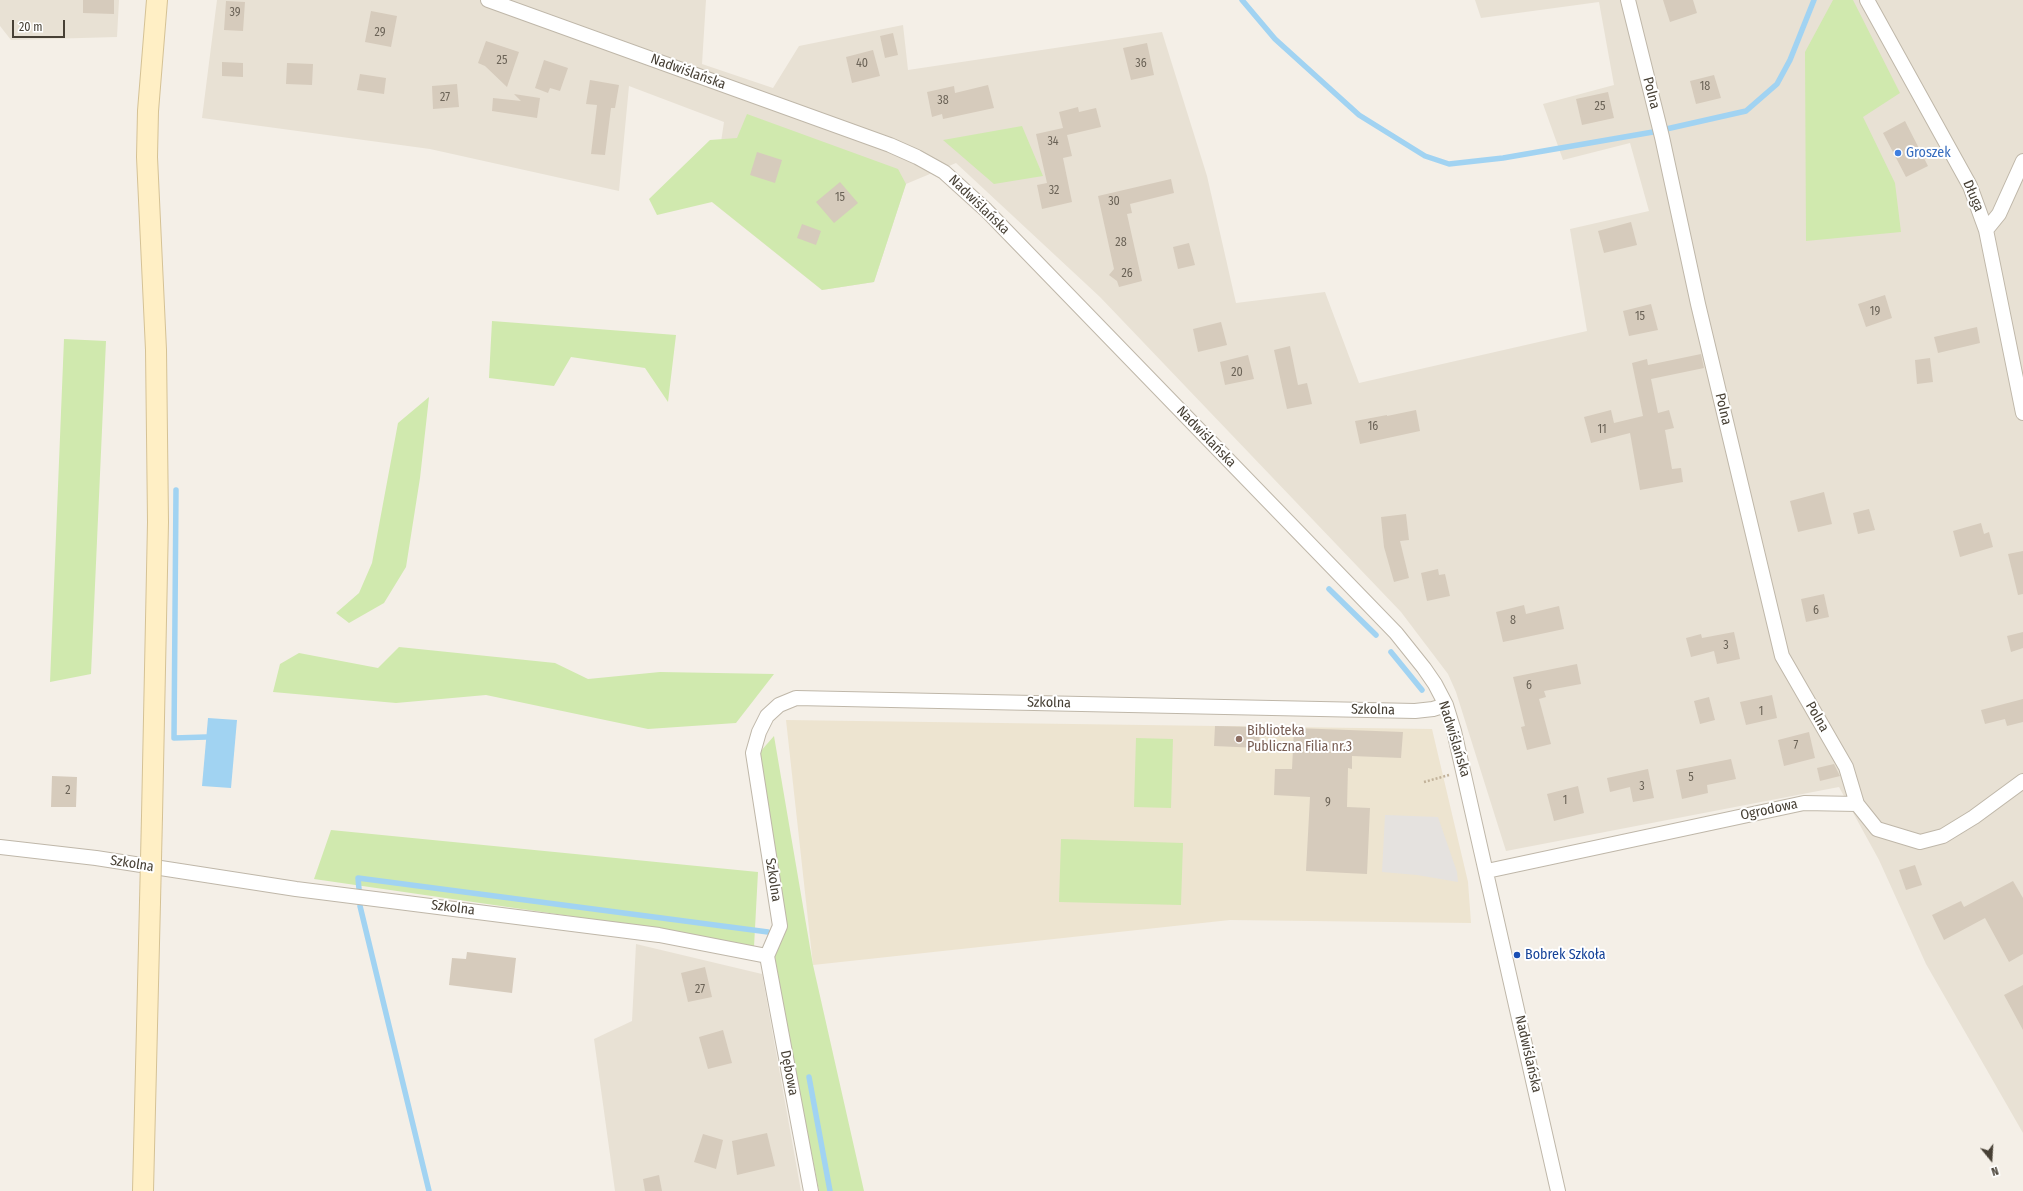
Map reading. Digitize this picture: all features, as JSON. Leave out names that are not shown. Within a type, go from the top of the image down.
[{"type":"main road","points":[[142,1191],[158,522],[156,350],[147,158],[149,104],[158,2]]},
{"type":"street","name":"Nadwiślańska","points":[[488,0],[890,145],[918,157],[944,172],[983,207],[1396,633],[1424,668],[1446,705],[1461,756],[1558,1191]]},
{"type":"street","name":"Polna","points":[[1628,0],[1662,137],[1698,304],[1782,656],[1846,768],[1858,804]]},
{"type":"street","name":"Długa","points":[[1867,0],[1970,186],[1986,230],[2023,413]]},
{"type":"street","points":[[1986,230],[1999,214],[2023,161]]},
{"type":"street","name":"Szkolna","points":[[0,847],[96,858],[296,889],[659,936],[767,956],[780,926],[753,753],[759,732],[767,716],[779,705],[796,698],[1415,711],[1432,710],[1446,705]]},
{"type":"street","points":[[1858,804],[1877,829],[1920,842],[1944,836],[1974,817],[2023,781]]},
{"type":"street","name":"Ogrodowa","points":[[1487,871],[1804,803],[1858,804]]},
{"type":"street","name":"Dębowa","points":[[767,956],[811,1191]]},
{"type":"path","points":[[1424,782],[1443,777]]},
{"type":"shaded area","points":[[0,0],[119,0],[117,37],[11,40],[0,26]]},
{"type":"shaded area","points":[[217,0],[706,0],[702,64],[773,88],[799,46],[903,25],[908,70],[1162,32],[1207,176],[1236,303],[1325,292],[1359,383],[1587,331],[1570,229],[1649,211],[1630,143],[1563,160],[1543,104],[1614,85],[1599,2],[1481,18],[1475,0],[2023,0],[2023,1133],[1926,964],[1879,860],[1839,787],[1506,851],[1456,692],[1448,674],[1401,612],[1100,297],[956,163],[906,184],[874,282],[822,290],[712,202],[724,122],[629,86],[619,191],[430,149],[202,118]]},
{"type":"shaded area","points":[[786,720],[1432,729],[1468,882],[1471,923],[1230,920],[813,965]]},
{"type":"shaded area","points":[[1385,815],[1438,817],[1457,872],[1458,882],[1417,875],[1382,872]]},
{"type":"shaded area","points":[[636,944],[762,974],[801,1191],[615,1191],[594,1039],[632,1021]]},
{"type":"green space","points":[[1833,0],[1853,0],[1900,93],[1863,117],[1895,183],[1901,232],[1806,241],[1805,52]]},
{"type":"green space","points":[[747,114],[898,169],[906,184],[874,282],[822,290],[712,202],[657,215],[649,199],[710,140],[737,138]]},
{"type":"green space","points":[[1022,126],[1043,176],[994,184],[943,140]]},
{"type":"green space","points":[[492,321],[676,335],[668,402],[645,368],[571,357],[554,386],[489,378]]},
{"type":"green space","points":[[64,339],[106,341],[91,674],[50,682]]},
{"type":"green space","points":[[429,397],[420,478],[406,567],[384,603],[349,623],[336,613],[359,593],[372,563],[398,423]]},
{"type":"green space","points":[[399,647],[555,663],[588,679],[660,672],[774,674],[736,723],[648,729],[486,695],[396,703],[273,692],[280,664],[299,653],[378,668]]},
{"type":"green space","points":[[774,736],[813,965],[864,1191],[819,1191],[773,960],[787,929],[760,752]]},
{"type":"green space","points":[[1136,738],[1173,739],[1171,808],[1134,807]]},
{"type":"green space","points":[[331,830],[758,872],[754,947],[660,929],[314,879]]},
{"type":"green space","points":[[1061,839],[1183,843],[1181,905],[1059,902]]},
{"type":"water","points":[[208,718],[237,720],[231,788],[202,786]]},
{"type":"building","points":[[83,0],[114,0],[114,14],[83,13]]},
{"type":"building","points":[[1663,0],[1693,0],[1697,13],[1670,22]]},
{"type":"building","points":[[226,1],[245,2],[243,31],[224,30]]},
{"type":"building","points":[[371,11],[397,16],[391,47],[365,42]]},
{"type":"building","points":[[893,33],[898,55],[885,58],[880,36]]},
{"type":"building","points":[[486,41],[519,52],[507,87],[485,66],[478,63]]},
{"type":"building","points":[[1147,43],[1154,75],[1131,80],[1123,48]]},
{"type":"building","points":[[873,50],[880,76],[852,83],[846,57]]},
{"type":"building","points":[[544,60],[568,68],[560,91],[550,88],[548,93],[535,88]]},
{"type":"building","points":[[222,62],[243,63],[243,77],[222,76]]},
{"type":"building","points":[[287,63],[313,64],[312,85],[286,84]]},
{"type":"building","points":[[360,74],[386,78],[384,94],[357,90]]},
{"type":"building","points":[[1714,75],[1721,98],[1696,104],[1690,81]]},
{"type":"building","points":[[590,80],[619,85],[615,108],[611,108],[605,155],[591,154],[597,105],[586,104]]},
{"type":"building","points":[[457,84],[459,107],[433,109],[432,86]]},
{"type":"building","points":[[988,85],[994,108],[943,119],[942,114],[932,117],[927,92],[954,86],[955,93]]},
{"type":"building","points":[[1608,92],[1614,118],[1582,125],[1576,99]]},
{"type":"building","points":[[514,94],[540,98],[537,118],[492,111],[493,98],[521,101]]},
{"type":"building","points":[[1078,107],[1079,112],[1096,108],[1101,127],[1067,135],[1072,156],[1063,158],[1072,202],[1042,209],[1037,185],[1047,183],[1036,134],[1063,128],[1059,112]]},
{"type":"building","points":[[1905,121],[1928,166],[1906,177],[1883,133]]},
{"type":"building","points":[[757,152],[782,160],[775,183],[750,175]]},
{"type":"building","points":[[1171,179],[1174,193],[1130,204],[1132,213],[1127,214],[1142,281],[1119,287],[1117,281],[1109,275],[1114,269],[1098,196]]},
{"type":"building","points":[[840,182],[858,203],[834,223],[816,202]]},
{"type":"building","points":[[1631,222],[1637,245],[1604,253],[1598,231]]},
{"type":"building","points":[[802,224],[821,231],[816,245],[797,238]]},
{"type":"building","points":[[1189,243],[1195,265],[1178,269],[1173,247]]},
{"type":"building","points":[[1885,295],[1892,318],[1866,327],[1858,304]]},
{"type":"building","points":[[1651,304],[1658,330],[1629,336],[1623,311]]},
{"type":"building","points":[[1221,322],[1227,345],[1198,352],[1193,329]]},
{"type":"building","points":[[1977,327],[1980,343],[1938,353],[1934,337]]},
{"type":"building","points":[[1290,346],[1298,385],[1307,383],[1312,404],[1287,409],[1274,350]]},
{"type":"building","points":[[1701,354],[1704,368],[1651,379],[1658,413],[1669,410],[1674,428],[1665,430],[1672,469],[1681,468],[1683,482],[1640,490],[1630,433],[1591,443],[1584,417],[1611,410],[1614,423],[1643,416],[1632,363],[1647,359],[1648,365]]},
{"type":"building","points":[[1248,355],[1254,379],[1225,385],[1220,362]]},
{"type":"building","points":[[1930,358],[1933,382],[1917,384],[1915,360]]},
{"type":"building","points":[[1416,410],[1420,431],[1360,444],[1355,421]]},
{"type":"building","points":[[1824,492],[1832,524],[1798,532],[1790,501]]},
{"type":"building","points":[[1869,509],[1875,530],[1858,534],[1853,513]]},
{"type":"building","points":[[1406,514],[1409,540],[1400,541],[1409,578],[1394,582],[1384,547],[1381,517]]},
{"type":"building","points":[[1981,523],[1984,534],[1989,532],[1993,547],[1960,557],[1953,531]]},
{"type":"building","points":[[2023,551],[2023,594],[2018,595],[2008,554]]},
{"type":"building","points":[[1438,569],[1439,575],[1445,574],[1450,596],[1427,601],[1421,573]]},
{"type":"building","points":[[1824,594],[1829,617],[1806,622],[1801,599]]},
{"type":"building","points":[[1524,605],[1526,614],[1559,606],[1564,629],[1503,642],[1496,612]]},
{"type":"building","points":[[1734,632],[1740,659],[1717,664],[1714,651],[1691,657],[1686,638],[1701,634],[1702,638]]},
{"type":"building","points":[[2023,632],[2023,648],[2011,652],[2007,636]]},
{"type":"building","points":[[1577,664],[1581,684],[1544,691],[1546,697],[1539,699],[1551,744],[1527,750],[1521,727],[1525,726],[1513,677]]},
{"type":"building","points":[[1772,695],[1777,718],[1746,725],[1740,702]]},
{"type":"building","points":[[1709,697],[1715,720],[1700,724],[1694,701]]},
{"type":"building","points":[[2023,699],[2023,722],[2007,726],[2005,719],[1985,724],[1981,710]]},
{"type":"building","points":[[1215,726],[1260,727],[1259,748],[1214,746]]},
{"type":"building","points":[[1294,728],[1403,732],[1401,758],[1352,756],[1352,769],[1348,768],[1347,807],[1370,808],[1367,874],[1306,871],[1310,797],[1274,795],[1275,769],[1292,769]]},
{"type":"building","points":[[1809,732],[1815,758],[1784,766],[1778,740]]},
{"type":"building","points":[[1731,759],[1736,779],[1707,785],[1708,793],[1682,799],[1676,770]]},
{"type":"building","points":[[1834,764],[1840,776],[1820,781],[1817,768]]},
{"type":"building","points":[[1648,769],[1654,798],[1633,802],[1630,787],[1610,792],[1607,778]]},
{"type":"building","points":[[52,776],[77,777],[76,807],[51,807]]},
{"type":"building","points":[[1578,786],[1584,813],[1554,821],[1547,794]]},
{"type":"building","points":[[1915,865],[1922,885],[1906,890],[1899,870]]},
{"type":"building","points":[[2013,881],[2023,898],[2023,954],[2009,962],[1985,918],[1944,940],[1932,915],[1961,901],[1964,907]]},
{"type":"building","points":[[467,952],[516,958],[512,993],[449,985],[452,958],[466,959]]},
{"type":"building","points":[[705,967],[712,997],[688,1002],[681,973]]},
{"type":"building","points":[[2023,985],[2023,1030],[2004,995]]},
{"type":"building","points":[[723,1030],[732,1063],[708,1069],[699,1037]]},
{"type":"building","points":[[767,1133],[775,1166],[737,1175],[732,1141]]},
{"type":"building","points":[[703,1134],[723,1140],[716,1169],[694,1162]]},
{"type":"building","points":[[659,1175],[662,1191],[645,1191],[643,1179]]},
{"type":"waterway","points":[[1242,0],[1275,39],[1359,115],[1425,156],[1449,164],[1503,158],[1653,132],[1746,111],[1777,84],[1790,60],[1814,0]]},
{"type":"waterway","points":[[176,490],[174,738],[206,737]]},
{"type":"waterway","points":[[1329,589],[1376,635]]},
{"type":"waterway","points":[[1391,652],[1422,690]]},
{"type":"waterway","points":[[359,889],[358,878],[768,932]]},
{"type":"waterway","points":[[360,906],[429,1191]]},
{"type":"waterway","points":[[809,1077],[830,1191]]},
{"type":"place","name":"Groszek","points":[[1898,153]]},
{"type":"place","name":"Biblioteka Publiczna Filia nr.3","points":[[1239,739]]},
{"type":"place","name":"Bobrek Szkoła","points":[[1517,955]]}]
